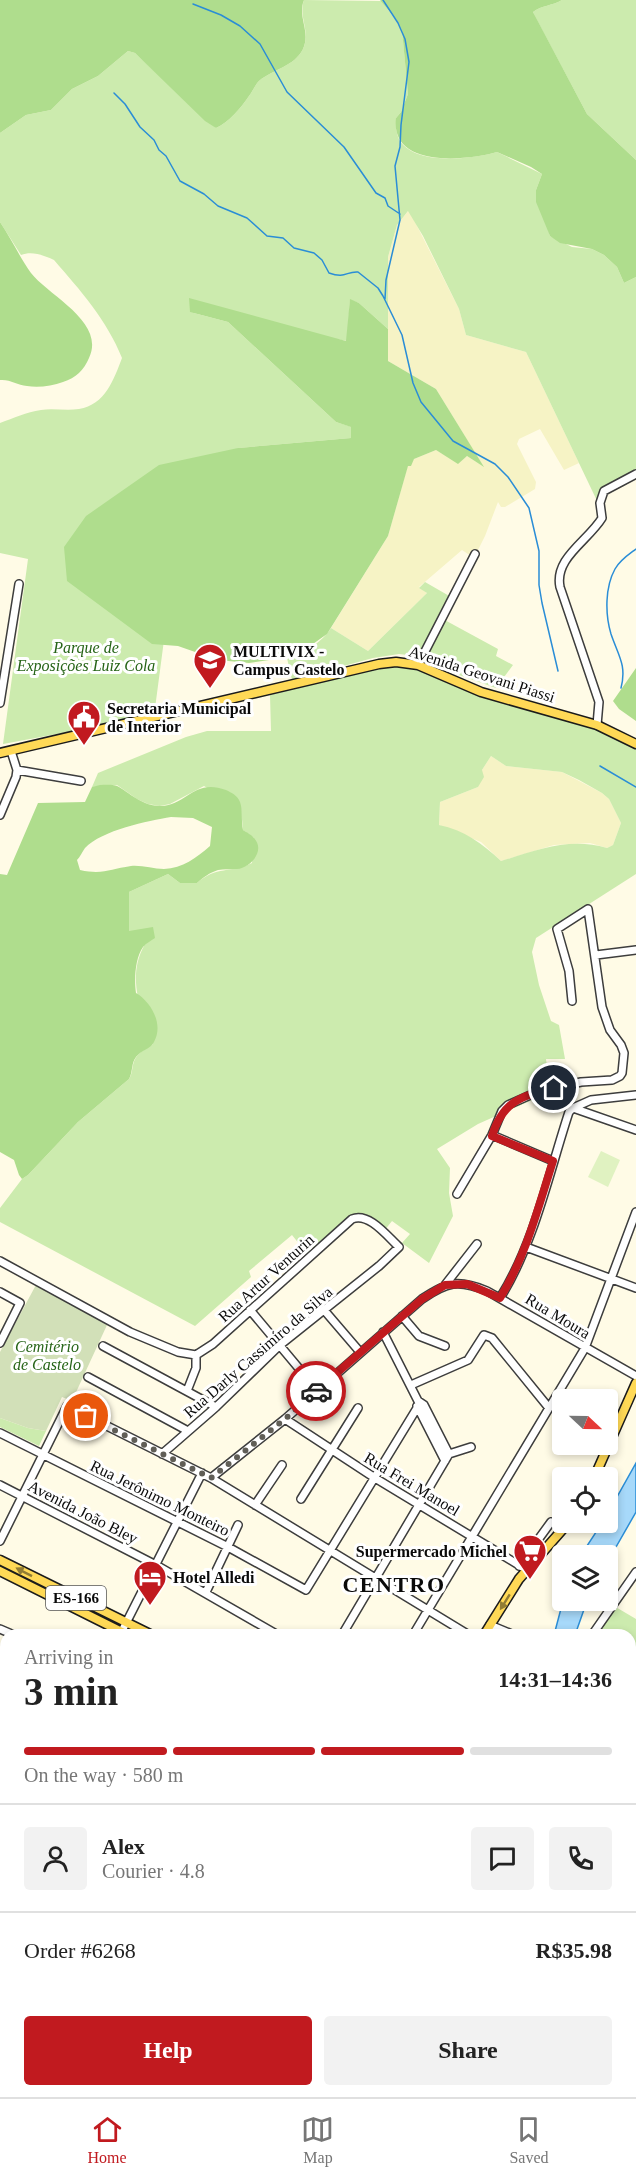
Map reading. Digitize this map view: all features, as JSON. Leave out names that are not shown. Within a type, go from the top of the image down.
[{"type":"main road","name":"Avenida Geovani Piassi","points":[[0,753],[379,664],[396,662],[418,665],[481,692],[597,725],[636,744]]},
{"type":"main road","points":[[599,1467],[636,1383]]},
{"type":"main road","points":[[488,1629],[519,1579],[523,1568],[558,1533]]},
{"type":"main road","name":"ES-166","points":[[0,1560],[140,1629]]},
{"type":"main road","name":"ES-166","points":[[0,1571],[113,1629]]},
{"type":"street","points":[[597,725],[599,702],[560,587],[559,573],[564,562],[602,518],[600,503],[604,491],[636,474]]},
{"type":"street","points":[[418,665],[475,554]]},
{"type":"street","points":[[0,703],[2,679],[19,584]]},
{"type":"street","points":[[0,815],[16,777],[17,770],[11,751]]},
{"type":"street","points":[[17,770],[81,781]]},
{"type":"street","points":[[457,1194],[492,1136],[502,1112],[519,1099],[567,1084],[612,1080],[622,1073],[624,1053],[604,1016],[588,909],[557,929],[569,972],[572,1001]]},
{"type":"street","points":[[596,955],[636,950]]},
{"type":"street","points":[[500,1298],[511,1281],[526,1247],[553,1161],[573,1108],[591,1100],[636,1095]]},
{"type":"street","points":[[573,1108],[636,1130]]},
{"type":"street","points":[[492,1136],[553,1161]]},
{"type":"street","points":[[417,1629],[585,1348],[636,1212]]},
{"type":"street","name":"Rua Artur Venturin","points":[[196,1355],[213,1344],[352,1219],[359,1217],[368,1220],[399,1247]]},
{"type":"street","points":[[211,1478],[285,1419],[422,1299],[445,1285],[477,1244]]},
{"type":"street","name":"Rua Darly Cassimiro da Silva","points":[[162,1454],[216,1407],[280,1345],[379,1266],[399,1247]]},
{"type":"street","points":[[526,1247],[636,1288]]},
{"type":"street","points":[[0,1261],[130,1332],[178,1352],[196,1355],[196,1368],[187,1391]]},
{"type":"street","name":"Rua Moura","points":[[445,1285],[467,1284],[500,1298],[636,1376]]},
{"type":"street","points":[[0,1292],[20,1303],[4,1327],[0,1343]]},
{"type":"street","points":[[250,1310],[317,1390]]},
{"type":"street","points":[[324,1310],[360,1352]]},
{"type":"street","points":[[402,1316],[419,1336],[444,1346]]},
{"type":"street","points":[[383,1332],[411,1385],[418,1404]]},
{"type":"street","points":[[411,1385],[463,1363],[472,1355],[484,1335],[487,1335],[492,1338],[549,1408]]},
{"type":"street","points":[[103,1346],[216,1407]]},
{"type":"street","points":[[88,1377],[188,1431]]},
{"type":"street","points":[[418,1404],[424,1405],[447,1457]]},
{"type":"street","points":[[331,1550],[418,1404]]},
{"type":"street","points":[[0,1541],[67,1406],[211,1478],[459,1629]]},
{"type":"street","points":[[301,1499],[358,1408]]},
{"type":"street","name":"Rua Frei Manoel","points":[[285,1419],[375,1478],[523,1568]]},
{"type":"street","name":"Rua Jerônimo Monteiro","points":[[0,1433],[228,1547],[306,1590],[331,1550]]},
{"type":"street","points":[[346,1629],[378,1578],[447,1457],[471,1447]]},
{"type":"street","points":[[255,1505],[282,1465]]},
{"type":"street","points":[[125,1629],[202,1473]]},
{"type":"street","name":"Avenida João Bley","points":[[0,1485],[156,1565],[268,1629]]},
{"type":"street","points":[[523,1568],[551,1522]]},
{"type":"street","points":[[206,1592],[238,1525]]},
{"type":"street","points":[[596,1629],[636,1572]]},
{"type":"street","points":[[490,1625],[500,1629]]},
{"type":"shaded area","points":[[409,210],[459,309],[466,335],[526,352],[579,463],[564,470],[540,429],[519,439],[517,444],[536,482],[535,489],[505,507],[501,507],[498,502],[474,558],[462,550],[419,587],[427,593],[368,651],[331,628],[388,536],[408,465],[414,459],[436,450],[458,463],[467,456],[483,466],[436,389],[388,361],[388,257],[397,225]]},
{"type":"shaded area","points":[[491,756],[506,766],[562,772],[602,793],[609,799],[621,823],[613,845],[607,848],[590,843],[554,845],[501,861],[481,842],[439,825],[440,802],[478,787],[482,770]]},
{"type":"green space","points":[[0,0],[304,0],[302,12],[306,36],[299,55],[289,64],[259,81],[238,110],[216,128],[205,121],[135,53],[128,51],[98,76],[72,89],[51,110],[26,115],[0,133]]},
{"type":"green space","name":"Parque de Exposições Luiz Cola","points":[[304,0],[382,1],[402,29],[408,94],[396,118],[400,141],[408,149],[432,157],[474,157],[497,152],[542,174],[536,190],[550,236],[572,247],[592,249],[604,255],[617,267],[624,283],[636,277],[636,473],[611,484],[599,505],[526,352],[466,335],[459,309],[408,211],[397,225],[388,257],[388,329],[359,303],[350,300],[347,341],[190,312],[228,322],[336,422],[352,427],[351,438],[238,448],[164,640],[154,716],[3,744],[28,559],[0,553],[0,423],[36,411],[74,410],[88,407],[102,397],[107,390],[122,358],[101,318],[54,260],[38,254],[21,255],[0,222],[0,133],[26,115],[51,110],[72,89],[98,76],[128,51],[135,53],[216,128],[238,110],[259,81],[289,64],[299,55],[306,36],[302,12]]},
{"type":"green space","points":[[380,0],[562,0],[533,12],[587,114],[636,160],[636,277],[624,283],[617,267],[604,255],[592,249],[560,243],[550,236],[536,202],[536,190],[542,174],[531,167],[497,152],[467,158],[433,157],[417,153],[405,146],[397,134],[396,118],[408,94],[402,30]]},
{"type":"green space","points":[[562,0],[636,0],[636,160],[587,114],[533,12]]},
{"type":"green space","points":[[0,222],[31,273],[83,321],[90,333],[92,345],[89,358],[79,373],[68,380],[50,386],[36,387],[0,380]]},
{"type":"green space","points":[[189,298],[346,341],[350,299],[359,303],[388,329],[388,361],[436,389],[484,467],[467,456],[458,464],[436,450],[414,459],[411,466],[408,466],[388,536],[327,634],[296,656],[249,663],[218,660],[178,646],[152,644],[67,581],[64,547],[86,516],[159,465],[238,448],[351,438],[351,427],[336,422],[228,322],[190,312]]},
{"type":"green space","points":[[425,582],[451,597],[441,618],[498,649],[496,656],[513,665],[496,688],[442,669],[416,656],[399,654],[373,658],[292,680],[287,658],[312,647],[331,628],[368,651],[427,593],[419,588]]},
{"type":"green space","points":[[410,665],[594,728],[636,746],[636,874],[536,938],[532,952],[539,985],[551,1021],[559,1025],[565,1059],[546,1059],[550,1092],[478,1124],[437,1149],[450,1168],[449,1193],[453,1216],[429,1263],[402,1243],[410,1234],[392,1221],[384,1231],[359,1216],[308,1255],[292,1235],[249,1271],[251,1277],[195,1326],[0,1222],[0,1208],[22,1179],[78,1122],[129,1079],[136,1058],[153,1044],[144,1020],[136,983],[136,971],[144,946],[129,931],[129,892],[168,874],[180,883],[197,883],[211,874],[252,863],[254,838],[243,830],[241,808],[204,786],[170,804],[160,806],[137,799],[117,785],[92,787],[98,773],[186,737],[207,731],[271,731],[270,695],[384,666]],"holes":[[[491,756],[506,766],[562,772],[602,793],[609,799],[621,823],[613,845],[607,848],[567,844],[501,861],[473,838],[439,825],[440,802],[478,787],[484,777],[482,770]]]},
{"type":"green space","points":[[636,668],[636,721],[619,709],[613,701]]},
{"type":"green space","points":[[115,785],[133,797],[155,806],[170,805],[206,787],[226,790],[239,800],[243,830],[253,837],[258,848],[255,858],[242,868],[218,870],[197,883],[180,883],[168,874],[129,892],[129,931],[153,927],[155,938],[140,952],[135,982],[136,993],[147,1002],[157,1021],[157,1035],[153,1044],[134,1059],[129,1079],[78,1122],[22,1179],[14,1160],[0,1152],[0,874],[7,875],[38,803],[85,802],[92,787]],"holes":[[[171,817],[193,818],[212,827],[210,846],[183,864],[164,869],[135,866],[101,872],[80,870],[77,860],[85,848],[102,836],[126,827]]]},
{"type":"green space","points":[[601,1151],[620,1160],[608,1187],[588,1177]]},
{"type":"green space","name":"Cemitério de Castelo","points":[[37,1283],[107,1325],[72,1401],[62,1397],[46,1431],[28,1428],[0,1418],[0,1352]]},
{"type":"green space","points":[[0,1418],[28,1428],[46,1431],[39,1446],[0,1427]]},
{"type":"green space","points":[[618,1608],[636,1619],[636,1629],[600,1629],[611,1611],[618,1611]]},
{"type":"water","points":[[636,1463],[636,1512],[617,1545],[588,1545],[595,1533],[618,1533],[618,1495]]},
{"type":"water","points":[[560,1611],[583,1611],[577,1629],[556,1629]]},
{"type":"waterway","points":[[383,0],[405,39],[409,62],[400,147],[395,166],[400,220],[386,280],[385,299]]},
{"type":"waterway","points":[[193,4],[221,15],[240,26],[260,44],[287,92],[344,147],[376,193],[385,198],[388,206],[400,214]]},
{"type":"waterway","points":[[114,93],[125,104],[140,127],[154,140],[180,181],[204,194],[218,206],[247,218],[267,236],[283,238],[294,248],[314,253],[322,260],[329,273],[342,275],[358,272],[378,288],[402,335],[413,383],[421,402],[453,441],[495,464],[508,477],[529,508],[539,551],[539,585],[542,603],[558,671]]},
{"type":"waterway","points":[[621,688],[623,673],[609,626],[608,592],[617,566],[636,549]]},
{"type":"waterway","points":[[600,766],[636,787]]},
{"type":"way so far","points":[[86,1416],[211,1478],[316,1391]]},
{"type":"place","name":"MULTIVIX - Campus Castelo","points":[[210,689]]},
{"type":"place","name":"Secretaria Municipal de Interior","points":[[84,746]]},
{"type":"place","name":"Supermercado Michel","points":[[530,1580]]},
{"type":"place","name":"Hotel Alledi","points":[[150,1606]]},
{"type":"district","name":"CENTRO","points":[[394,1584]]},
{"type":"route","points":[[316,1391],[422,1299],[445,1285],[467,1284],[500,1298],[511,1281],[526,1247],[553,1161],[492,1136],[496,1123],[508,1105],[537,1092],[554,1088]]}]
